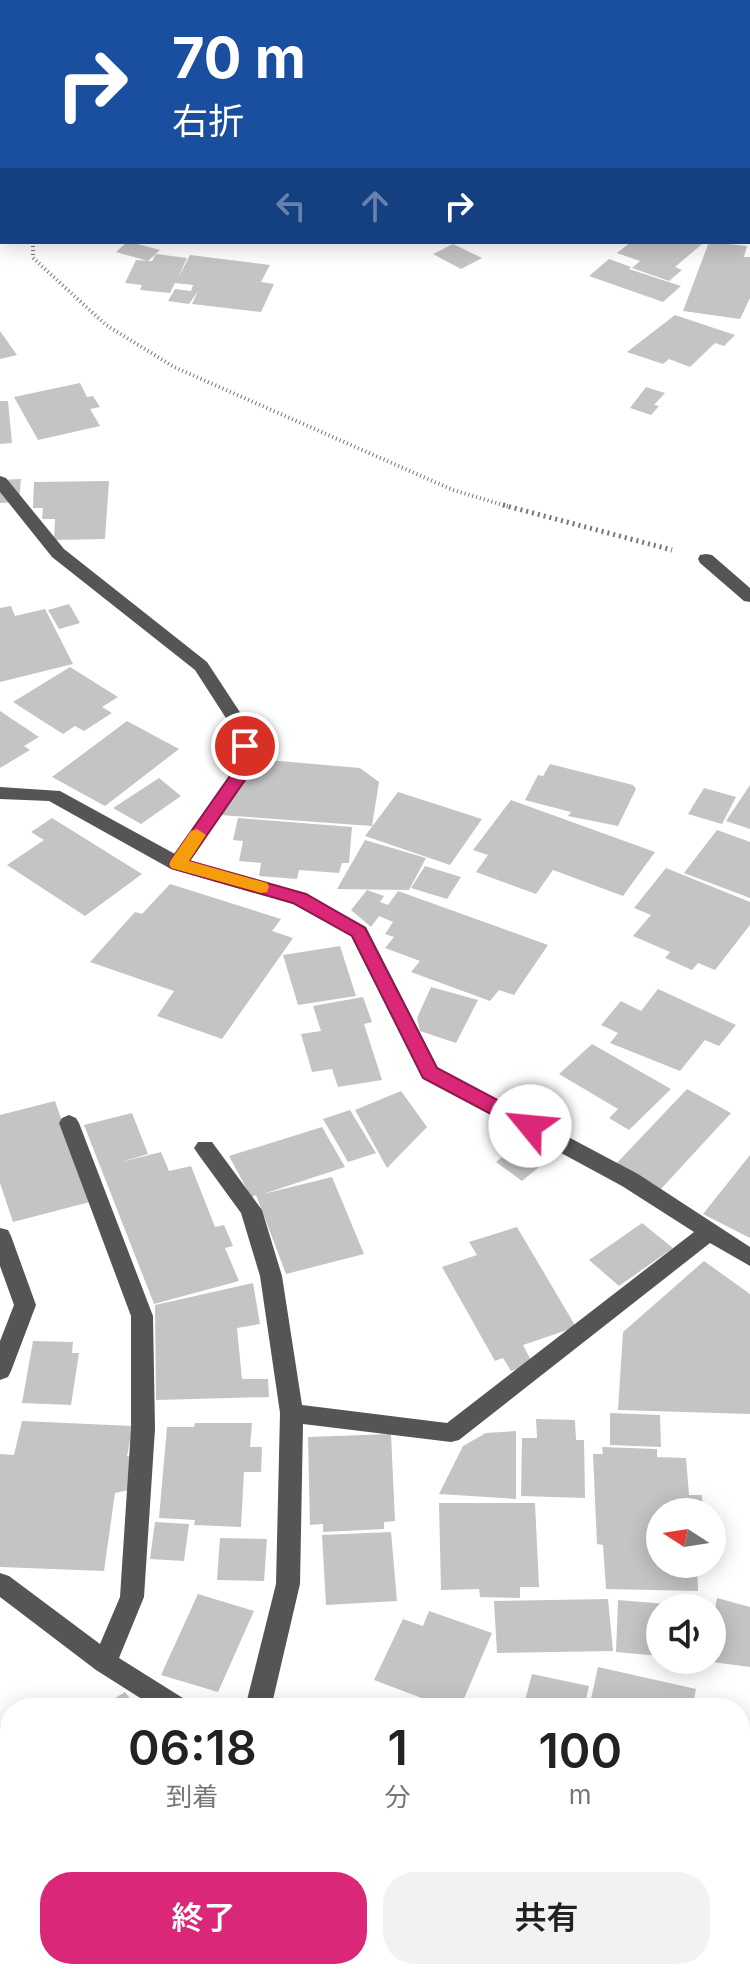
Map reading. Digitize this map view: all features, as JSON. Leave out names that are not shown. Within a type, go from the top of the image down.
[{"type":"street","points":[[0,481],[58,553],[201,666],[242,729],[248,764],[178,864]]},
{"type":"street","points":[[706,559],[750,597]]},
{"type":"street","points":[[0,793],[53,795],[178,864],[300,899],[359,932],[430,1073],[630,1180],[750,1258]]},
{"type":"street","points":[[69,1123],[142,1316],[143,1429],[132,1597],[105,1662]]},
{"type":"street","points":[[205,1148],[251,1210],[271,1276],[292,1413],[288,1584],[260,1698]]},
{"type":"street","points":[[292,1413],[451,1433],[709,1232]]},
{"type":"street","points":[[0,1236],[25,1305],[0,1371]]},
{"type":"street","points":[[0,1583],[105,1662],[161,1698]]},
{"type":"path","points":[[33,244],[33,258],[106,325],[174,367],[453,490],[567,524],[706,559]]},
{"type":"building","points":[[125,244],[160,250],[148,261],[116,252]]},
{"type":"building","points":[[453,244],[482,258],[461,269],[433,254]]},
{"type":"building","points":[[628,244],[702,244],[675,267],[682,270],[669,281],[632,268],[640,261],[617,253]]},
{"type":"building","points":[[708,244],[747,246],[744,257],[750,257],[750,298],[740,319],[683,311]]},
{"type":"building","points":[[156,254],[187,258],[177,280],[190,255],[270,265],[261,282],[274,284],[261,312],[192,304],[198,291],[189,304],[168,301],[175,289],[191,291],[193,285],[175,283],[170,293],[140,290],[142,285],[125,283],[136,260],[152,261]]},
{"type":"building","points":[[609,259],[681,286],[663,302],[589,276]]},
{"type":"building","points":[[675,315],[735,335],[724,346],[715,343],[690,367],[669,359],[663,364],[627,352]]},
{"type":"building","points":[[0,331],[17,355],[0,359]]},
{"type":"building","points":[[80,383],[87,397],[93,396],[100,407],[90,409],[100,426],[38,440],[14,397]]},
{"type":"building","points":[[646,387],[665,393],[654,405],[659,406],[651,415],[630,408]]},
{"type":"building","points":[[0,401],[8,401],[12,443],[0,444]]},
{"type":"building","points":[[21,479],[19,502],[0,503],[0,480]]},
{"type":"building","points":[[109,481],[105,539],[54,540],[55,519],[42,519],[43,508],[33,508],[34,482]]},
{"type":"building","points":[[69,604],[80,623],[59,629],[48,610]]},
{"type":"building","points":[[11,606],[15,616],[45,609],[73,664],[0,682],[0,608]]},
{"type":"building","points":[[70,667],[118,697],[102,707],[112,713],[84,731],[75,726],[63,734],[13,702]]},
{"type":"building","points":[[0,711],[39,737],[24,746],[30,750],[0,768]]},
{"type":"building","points":[[127,721],[179,749],[105,806],[52,777]]},
{"type":"building","points":[[233,757],[360,768],[379,782],[372,826],[220,815]]},
{"type":"building","points":[[550,764],[633,785],[636,789],[618,826],[568,816],[571,812],[525,800],[538,775],[543,776]]},
{"type":"building","points":[[159,778],[181,796],[141,824],[113,808]]},
{"type":"building","points":[[750,785],[750,829],[726,821]]},
{"type":"building","points":[[704,788],[736,797],[722,824],[688,814]]},
{"type":"building","points":[[398,792],[482,819],[450,865],[365,836]]},
{"type":"building","points":[[511,800],[655,852],[623,896],[553,870],[536,894],[476,872],[488,855],[473,850]]},
{"type":"building","points":[[52,818],[142,874],[85,916],[7,865],[44,840],[31,832]]},
{"type":"building","points":[[238,818],[352,827],[349,863],[342,863],[339,873],[299,870],[297,879],[259,876],[261,863],[239,861],[243,841],[233,840]]},
{"type":"building","points":[[717,830],[750,842],[750,898],[684,873]]},
{"type":"building","points":[[365,840],[426,858],[409,890],[337,889]]},
{"type":"building","points":[[425,866],[461,877],[447,899],[411,888]]},
{"type":"building","points":[[666,868],[750,902],[750,925],[715,970],[698,963],[692,970],[665,958],[670,952],[633,936],[651,915],[634,908]]},
{"type":"building","points":[[170,884],[281,919],[272,931],[293,938],[222,1039],[157,1016],[174,991],[90,962],[135,912],[142,914]]},
{"type":"building","points":[[367,890],[384,896],[380,902],[388,905],[398,891],[548,945],[514,995],[499,990],[490,1001],[411,972],[420,961],[385,948],[394,937],[385,934],[393,922],[379,916],[371,927],[351,910]]},
{"type":"building","points":[[340,946],[356,996],[298,1005],[283,955]]},
{"type":"building","points":[[431,987],[478,1000],[456,1043],[420,1031],[417,1018]]},
{"type":"building","points":[[658,989],[736,1025],[719,1046],[705,1040],[680,1071],[610,1043],[618,1033],[601,1025],[621,1001],[641,1011]]},
{"type":"building","points":[[363,997],[372,1022],[364,1024],[382,1080],[338,1087],[332,1069],[312,1072],[301,1034],[321,1031],[313,1006]]},
{"type":"building","points":[[592,1044],[671,1089],[629,1130],[609,1118],[618,1109],[559,1074]]},
{"type":"building","points":[[687,1089],[731,1113],[661,1189],[616,1164]]},
{"type":"building","points":[[401,1091],[427,1127],[387,1168],[355,1110]]},
{"type":"building","points":[[517,1092],[534,1100],[526,1109],[509,1101]]},
{"type":"building","points":[[55,1101],[90,1202],[13,1222],[0,1183],[0,1115]]},
{"type":"building","points":[[350,1110],[376,1153],[348,1162],[323,1119]]},
{"type":"building","points":[[132,1113],[148,1154],[121,1162],[161,1152],[169,1171],[191,1166],[215,1227],[224,1225],[233,1246],[225,1248],[239,1281],[154,1304],[84,1125]]},
{"type":"building","points":[[322,1127],[345,1167],[263,1194],[332,1177],[364,1254],[286,1274],[256,1195],[251,1197],[229,1156]]},
{"type":"building","points":[[518,1144],[545,1162],[522,1181],[496,1162]]},
{"type":"building","points":[[750,1155],[750,1238],[703,1214]]},
{"type":"building","points":[[642,1223],[673,1248],[619,1286],[589,1260]]},
{"type":"building","points":[[517,1227],[576,1327],[523,1345],[533,1364],[511,1371],[503,1358],[495,1361],[442,1267],[477,1255],[469,1242]]},
{"type":"building","points":[[704,1261],[750,1294],[750,1414],[618,1410],[623,1332]]},
{"type":"building","points":[[253,1283],[260,1324],[237,1328],[242,1379],[268,1379],[269,1397],[156,1400],[155,1305]]},
{"type":"building","points":[[33,1341],[73,1342],[72,1353],[79,1353],[71,1405],[22,1403]]},
{"type":"building","points":[[610,1413],[660,1415],[661,1447],[610,1445]]},
{"type":"building","points":[[536,1419],[575,1420],[576,1440],[584,1440],[585,1498],[521,1496],[522,1438],[537,1438]]},
{"type":"building","points":[[22,1421],[133,1426],[127,1456],[135,1457],[129,1490],[115,1493],[104,1571],[0,1567],[0,1454],[14,1455]]},
{"type":"building","points":[[195,1423],[252,1423],[250,1447],[262,1447],[261,1472],[244,1472],[241,1527],[194,1525],[195,1520],[159,1518],[167,1427],[194,1427]]},
{"type":"building","points":[[516,1431],[516,1499],[439,1494],[463,1446],[486,1433]]},
{"type":"building","points":[[391,1434],[395,1521],[384,1522],[384,1529],[323,1532],[323,1524],[310,1525],[308,1437]]},
{"type":"building","points":[[602,1447],[657,1449],[657,1457],[686,1458],[689,1495],[702,1495],[702,1498],[646,1498],[646,1578],[698,1578],[698,1591],[606,1589],[603,1545],[597,1544],[593,1454],[603,1454]]},
{"type":"building","points":[[439,1503],[535,1503],[539,1587],[520,1587],[520,1598],[480,1597],[479,1589],[441,1590]]},
{"type":"building","points":[[155,1522],[189,1524],[184,1561],[150,1559]]},
{"type":"building","points":[[391,1532],[397,1601],[326,1605],[322,1535]]},
{"type":"building","points":[[220,1538],[267,1539],[264,1581],[217,1580]]},
{"type":"building","points":[[198,1594],[254,1611],[218,1692],[161,1675]]},
{"type":"building","points":[[608,1599],[613,1651],[497,1653],[494,1601]]},
{"type":"building","points":[[618,1600],[646,1602],[646,1655],[616,1652]]},
{"type":"building","points":[[726,1600],[750,1607],[750,1667],[726,1664]]},
{"type":"building","points":[[429,1611],[492,1633],[464,1698],[422,1698],[374,1680],[403,1619],[423,1626]]},
{"type":"building","points":[[598,1667],[696,1689],[694,1698],[591,1698]]},
{"type":"building","points":[[532,1674],[589,1686],[586,1698],[526,1698]]},
{"type":"building","points":[[125,1692],[130,1698],[115,1698]]},
{"type":"slow traffic","points":[[197,835],[178,864],[261,887]]},
{"type":"route","points":[[245,746],[248,764],[178,864],[300,899],[359,932],[430,1073],[530,1126]]}]
